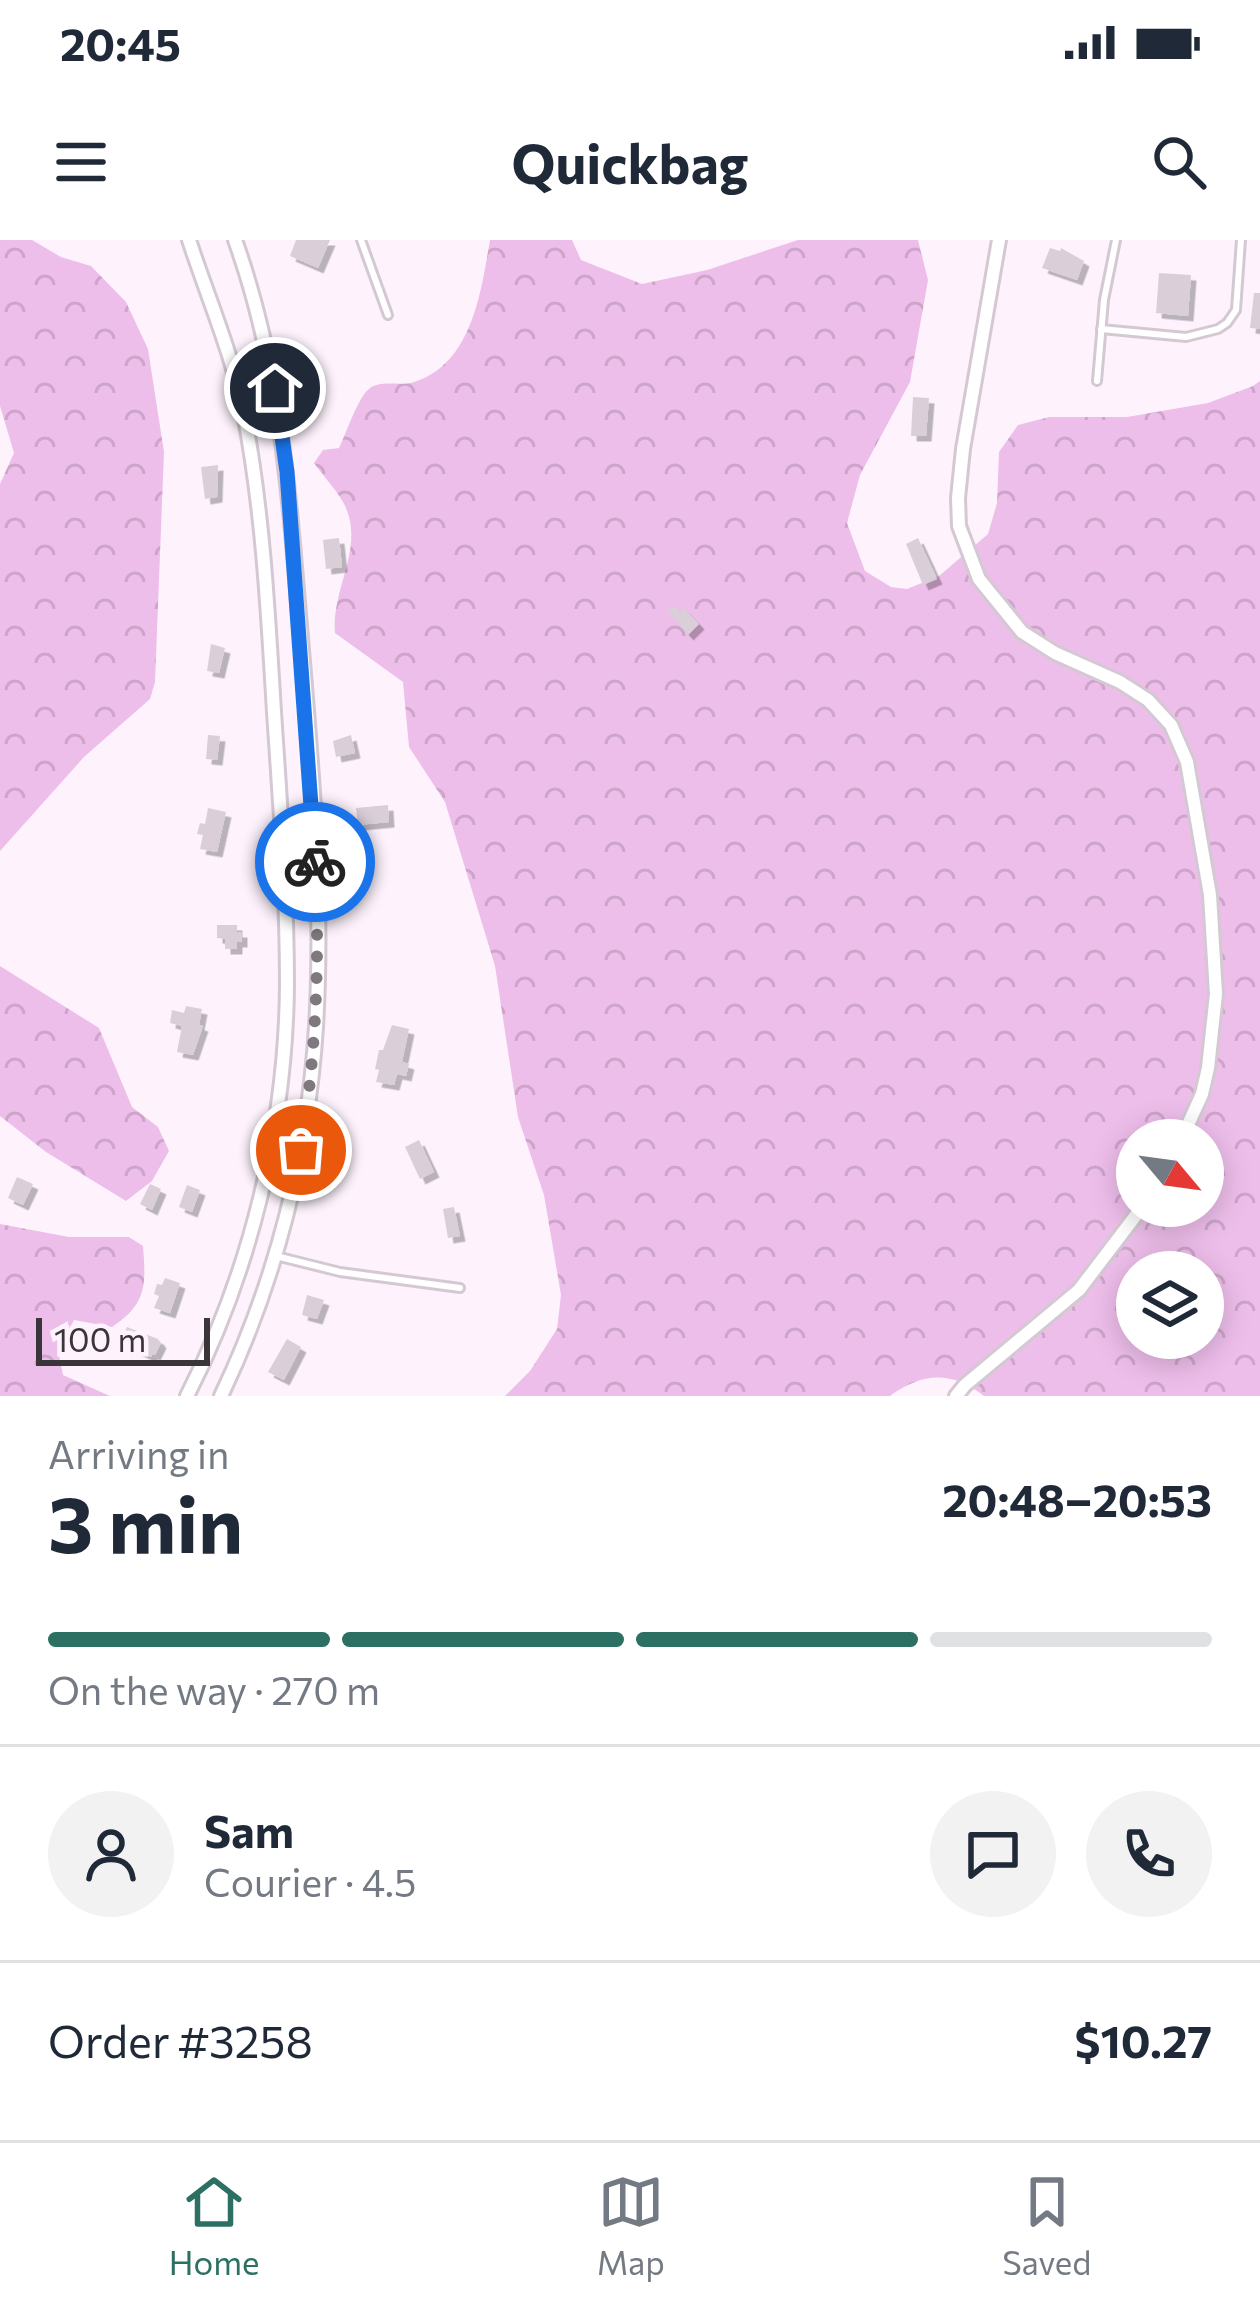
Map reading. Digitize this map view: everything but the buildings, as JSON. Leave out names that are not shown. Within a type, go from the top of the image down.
[{"type":"street","points":[[187,1396],[221,1317],[260,1198],[281,1072],[286,988],[283,843],[255,476],[233,371],[190,240]]},
{"type":"street","points":[[220,1396],[275,1256],[301,1150],[316,1029],[318,948],[302,656],[282,432],[271,364],[235,240]]},
{"type":"street","points":[[999,240],[963,449],[959,526],[979,579],[1022,632],[1148,700],[1171,725],[1187,762],[1210,895],[1216,994],[1208,1068],[1191,1119]]},
{"type":"street","points":[[956,1396],[1079,1290],[1127,1227]]},
{"type":"lane","points":[[361,240],[388,315]]},
{"type":"lane","points":[[1097,381],[1104,300],[1116,240]]},
{"type":"lane","points":[[1101,329],[1186,337],[1218,329],[1236,310],[1241,240]]},
{"type":"lane","points":[[283,843],[314,839]]},
{"type":"lane","points":[[275,1256],[340,1272],[460,1288]]},
{"type":"green space","points":[[0,240],[32,240],[61,257],[91,266],[126,302],[148,349],[164,452],[155,682],[150,699],[84,757],[0,851],[0,484],[14,453],[0,406]]},
{"type":"green space","points":[[490,240],[572,240],[581,260],[642,284],[707,270],[798,240],[918,240],[928,280],[910,382],[860,475],[847,523],[865,571],[891,587],[907,589],[939,576],[988,534],[997,503],[999,452],[1018,425],[1049,417],[1127,417],[1208,403],[1260,381],[1260,1396],[984,1396],[960,1382],[937,1378],[914,1382],[890,1396],[505,1396],[530,1371],[557,1329],[561,1295],[544,1195],[518,1117],[495,966],[445,802],[409,747],[403,682],[335,633],[351,534],[340,497],[314,463],[323,450],[339,448],[369,389],[414,382],[449,360],[477,303]]},
{"type":"green space","points":[[0,966],[99,1028],[132,1107],[158,1127],[169,1151],[152,1181],[126,1201],[46,1152],[0,1116]]},
{"type":"green space","points":[[0,1224],[69,1237],[129,1237],[143,1246],[144,1283],[132,1310],[112,1327],[74,1320],[58,1351],[63,1375],[110,1396],[0,1396]]},
{"type":"way so far","points":[[301,1150],[316,1029],[315,862]]},
{"type":"route","points":[[275,388],[287,472],[315,862]]}]
